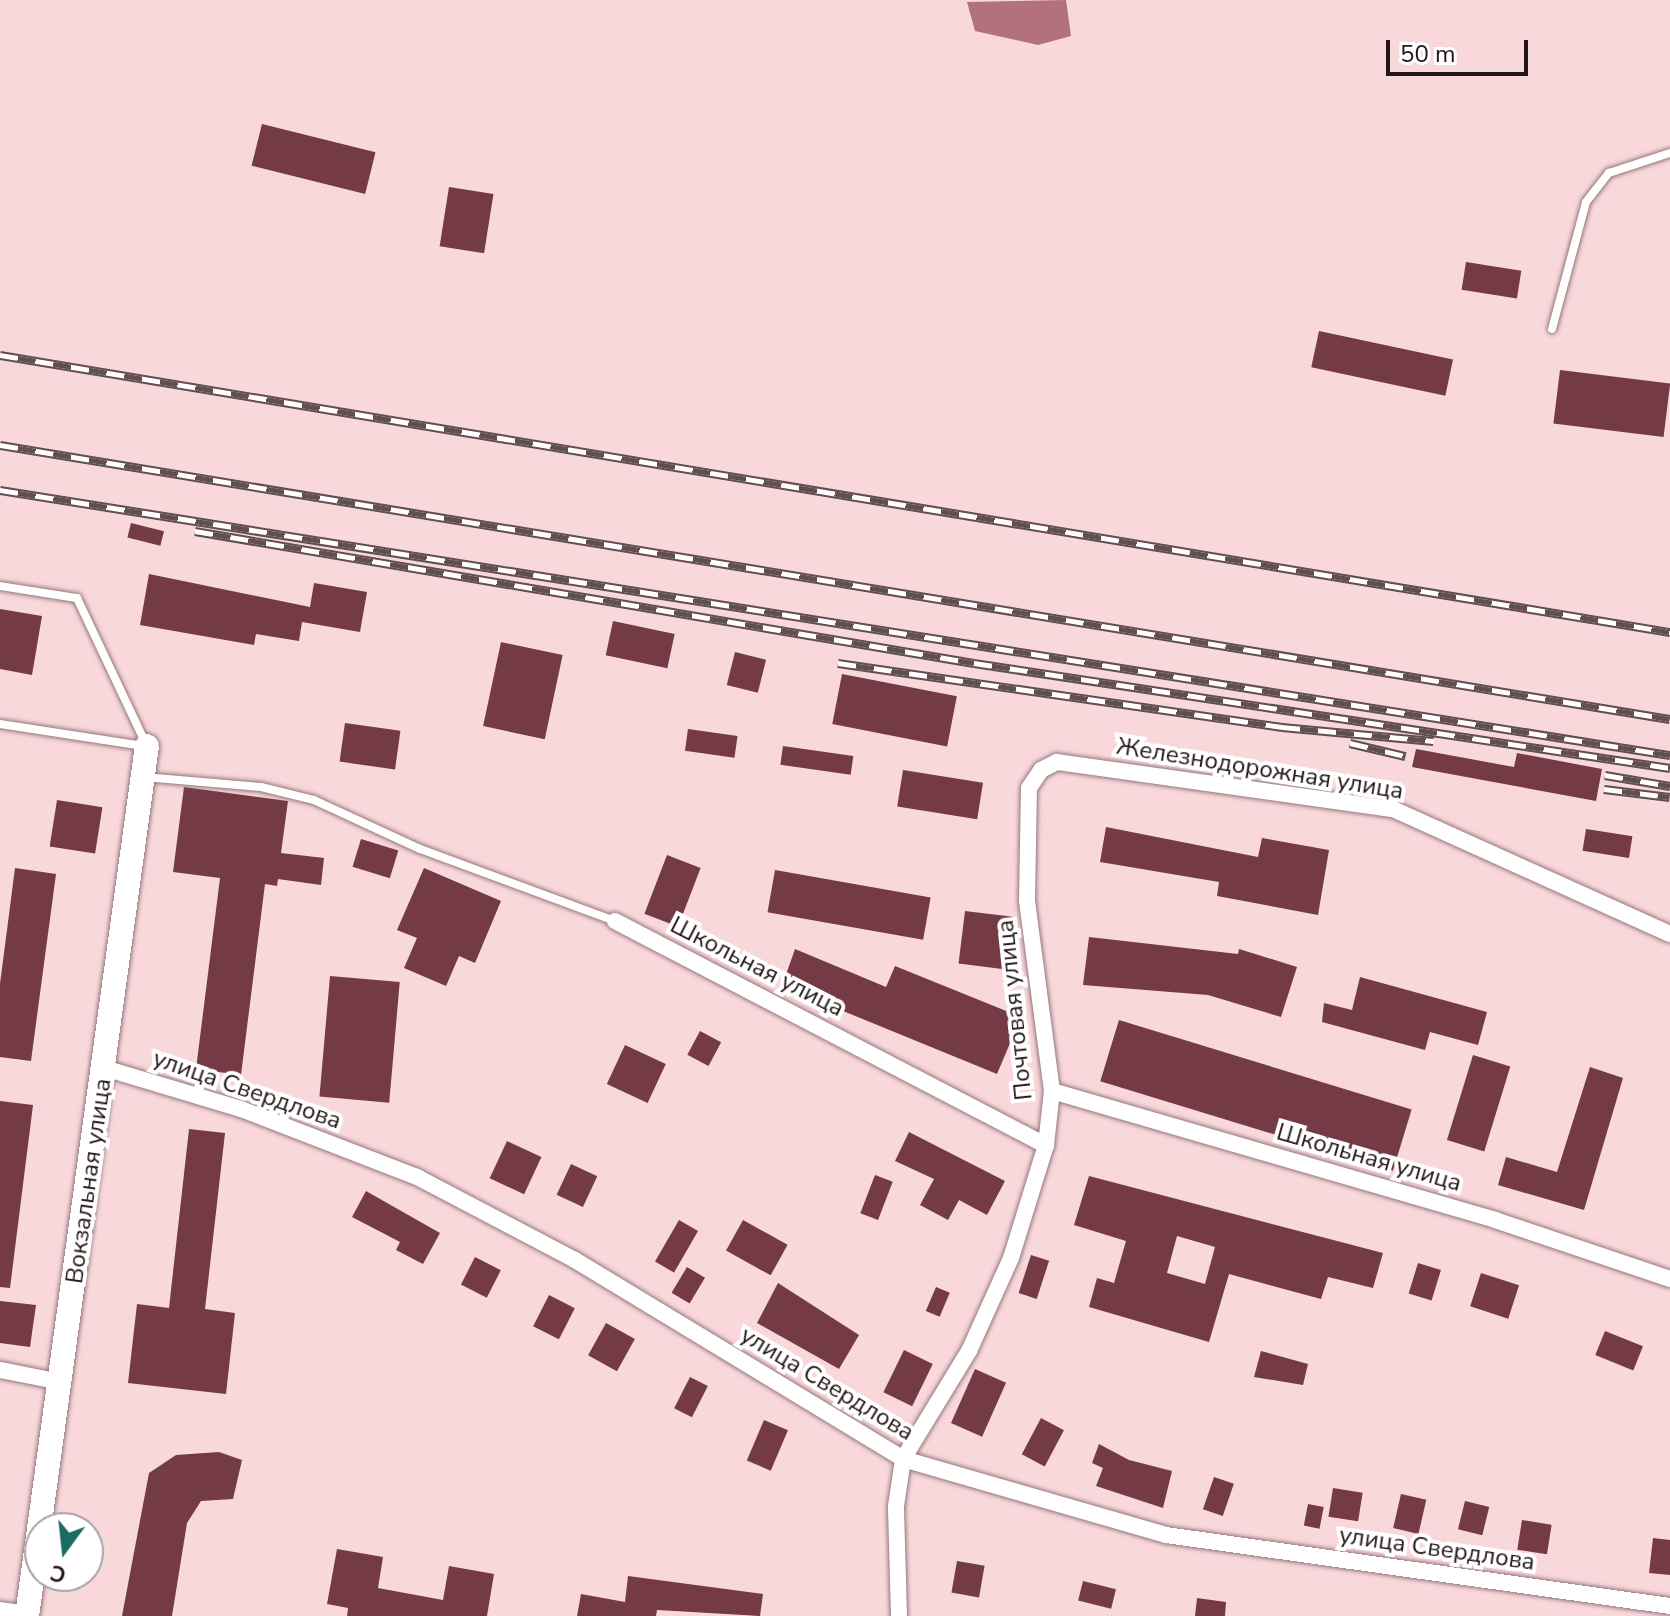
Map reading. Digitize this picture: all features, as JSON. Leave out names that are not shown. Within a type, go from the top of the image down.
[{"type":"street","name":"Вокзальная улица","points":[[27,1615],[147,746]]},
{"type":"street","name":"Железнодорожная улица","points":[[1057,762],[1393,809],[1670,934]]},
{"type":"street","name":"Почтовая улица","points":[[899,1616],[896,1506],[903,1459],[969,1351],[1011,1258],[1046,1145],[1052,1091],[1027,900],[1029,788],[1041,770],[1057,762]]},
{"type":"street","name":"Школьная улица","points":[[615,921],[1046,1145]]},
{"type":"street","name":"улица Свердлова","points":[[104,1068],[241,1109],[417,1177],[575,1260],[903,1459],[1166,1535],[1670,1606]]},
{"type":"street","name":"Школьная улица","points":[[1052,1091],[1495,1220],[1670,1279]]},
{"type":"street","points":[[0,1370],[61,1382]]},
{"type":"street","points":[[0,1610],[27,1615]]},
{"type":"lane","points":[[1552,329],[1586,202],[1609,173],[1670,153]]},
{"type":"lane","points":[[0,586],[77,598],[147,746]]},
{"type":"lane","points":[[0,724],[147,746]]},
{"type":"lane","points":[[144,777],[261,787],[314,800],[420,849],[615,921]]},
{"type":"shaded area","points":[[1066,0],[1071,36],[1038,45],[975,31],[967,2]]},
{"type":"building","points":[[262,124],[376,152],[365,194],[252,166]]},
{"type":"building","points":[[449,187],[493,194],[484,253],[440,246]]},
{"type":"building","points":[[1466,262],[1521,271],[1517,298],[1462,290]]},
{"type":"building","points":[[1319,331],[1453,359],[1445,396],[1311,367]]},
{"type":"building","points":[[1560,370],[1670,384],[1664,437],[1553,424]]},
{"type":"building","points":[[131,523],[164,531],[160,546],[127,538]]},
{"type":"building","points":[[149,574],[310,607],[314,583],[367,592],[360,632],[302,622],[299,641],[256,634],[254,645],[140,625]]},
{"type":"building","points":[[0,609],[42,616],[32,675],[0,669]]},
{"type":"building","points":[[613,621],[675,634],[667,668],[606,655]]},
{"type":"building","points":[[501,642],[563,655],[545,739],[483,726]]},
{"type":"building","points":[[735,652],[766,660],[758,693],[727,685]]},
{"type":"building","points":[[842,674],[957,696],[947,746],[832,724]]},
{"type":"building","points":[[345,723],[400,731],[395,769],[340,762]]},
{"type":"building","points":[[688,729],[738,736],[734,758],[685,751]]},
{"type":"building","points":[[783,746],[853,756],[851,775],[780,765]]},
{"type":"building","points":[[1416,749],[1514,767],[1517,753],[1602,769],[1596,801],[1412,767]]},
{"type":"building","points":[[903,770],[983,783],[977,819],[897,807]]},
{"type":"building","points":[[184,787],[288,801],[281,853],[324,858],[321,885],[278,879],[277,886],[265,884],[241,1075],[196,1069],[220,878],[173,872]]},
{"type":"building","points":[[57,800],[102,807],[95,854],[50,846]]},
{"type":"building","points":[[1106,827],[1258,857],[1262,838],[1329,850],[1318,915],[1217,896],[1219,882],[1100,862]]},
{"type":"building","points":[[1586,829],[1632,836],[1629,858],[1583,851]]},
{"type":"building","points":[[361,839],[398,850],[390,878],[353,867]]},
{"type":"building","points":[[667,855],[701,868],[678,927],[644,914]]},
{"type":"building","points":[[15,868],[56,874],[31,1061],[0,1057],[0,984]]},
{"type":"building","points":[[424,868],[501,901],[475,963],[459,956],[446,986],[404,968],[417,938],[397,930]]},
{"type":"building","points":[[775,870],[931,897],[923,940],[768,912]]},
{"type":"building","points":[[965,911],[1013,917],[1006,969],[959,964]]},
{"type":"building","points":[[1089,937],[1238,954],[1239,949],[1297,967],[1281,1017],[1208,995],[1083,985]]},
{"type":"building","points":[[795,949],[886,987],[895,966],[1021,1017],[997,1074],[782,986]]},
{"type":"building","points":[[330,976],[400,982],[389,1103],[319,1097]]},
{"type":"building","points":[[1360,977],[1487,1012],[1478,1045],[1430,1032],[1425,1050],[1322,1022],[1324,1003],[1352,1010]]},
{"type":"building","points":[[1119,1020],[1412,1109],[1393,1171],[1100,1081]]},
{"type":"building","points":[[700,1031],[721,1042],[709,1066],[687,1055]]},
{"type":"building","points":[[625,1045],[666,1064],[648,1103],[607,1084]]},
{"type":"building","points":[[1473,1055],[1510,1066],[1484,1152],[1447,1140]]},
{"type":"building","points":[[1590,1067],[1623,1078],[1584,1210],[1498,1185],[1506,1157],[1557,1172]]},
{"type":"building","points":[[0,1101],[33,1105],[10,1288],[0,1287]]},
{"type":"building","points":[[189,1129],[225,1133],[205,1309],[235,1313],[226,1394],[128,1383],[137,1304],[169,1308]]},
{"type":"building","points":[[909,1132],[1005,1181],[987,1215],[959,1200],[948,1220],[920,1205],[934,1179],[895,1161]]},
{"type":"building","points":[[507,1141],[541,1157],[524,1194],[490,1178]]},
{"type":"building","points":[[571,1164],[597,1176],[583,1207],[557,1195]]},
{"type":"building","points":[[875,1175],[893,1182],[878,1220],[860,1213]]},
{"type":"building","points":[[1089,1176],[1383,1253],[1373,1288],[1328,1277],[1321,1299],[1229,1274],[1209,1342],[1089,1307],[1097,1278],[1114,1283],[1126,1241],[1074,1225]],"holes":[[[1177,1236],[1215,1247],[1205,1284],[1167,1273]]]},
{"type":"building","points":[[366,1191],[440,1233],[423,1264],[396,1250],[400,1242],[352,1217]]},
{"type":"building","points":[[679,1220],[698,1231],[674,1273],[655,1262]]},
{"type":"building","points":[[743,1220],[788,1245],[771,1275],[726,1251]]},
{"type":"building","points":[[1031,1255],[1049,1261],[1037,1299],[1019,1293]]},
{"type":"building","points":[[475,1257],[501,1270],[487,1298],[461,1285]]},
{"type":"building","points":[[1418,1263],[1441,1270],[1432,1301],[1409,1294]]},
{"type":"building","points":[[687,1267],[705,1278],[690,1304],[672,1293]]},
{"type":"building","points":[[1481,1273],[1519,1285],[1508,1319],[1470,1306]]},
{"type":"building","points":[[778,1283],[859,1335],[839,1369],[757,1323]]},
{"type":"building","points":[[936,1287],[950,1293],[940,1317],[926,1311]]},
{"type":"building","points":[[549,1295],[575,1308],[559,1339],[533,1326]]},
{"type":"building","points":[[0,1301],[36,1305],[30,1347],[0,1343]]},
{"type":"building","points":[[606,1323],[635,1339],[617,1371],[588,1355]]},
{"type":"building","points":[[1605,1331],[1643,1346],[1633,1370],[1595,1355]]},
{"type":"building","points":[[904,1350],[933,1364],[912,1406],[883,1392]]},
{"type":"building","points":[[1261,1351],[1308,1364],[1303,1385],[1254,1377]]},
{"type":"building","points":[[975,1369],[1006,1383],[982,1437],[951,1423]]},
{"type":"building","points":[[690,1377],[708,1386],[692,1417],[674,1408]]},
{"type":"building","points":[[1041,1418],[1064,1430],[1045,1466],[1022,1454]]},
{"type":"building","points":[[764,1420],[788,1430],[771,1471],[747,1461]]},
{"type":"building","points":[[1099,1444],[1129,1460],[1172,1471],[1163,1508],[1096,1486],[1103,1468],[1092,1463]]},
{"type":"building","points":[[219,1452],[242,1460],[233,1499],[201,1501],[187,1523],[172,1616],[122,1616],[149,1473],[176,1455]]},
{"type":"building","points":[[1214,1477],[1234,1484],[1223,1516],[1203,1509]]},
{"type":"building","points":[[1333,1488],[1363,1493],[1358,1521],[1328,1517]]},
{"type":"building","points":[[1401,1494],[1426,1500],[1418,1534],[1393,1528]]},
{"type":"building","points":[[1465,1501],[1489,1507],[1482,1535],[1458,1529]]},
{"type":"building","points":[[1308,1504],[1324,1507],[1320,1529],[1304,1526]]},
{"type":"building","points":[[1522,1520],[1552,1525],[1547,1554],[1517,1550]]},
{"type":"building","points":[[1653,1538],[1670,1540],[1670,1575],[1649,1573]]},
{"type":"building","points":[[337,1549],[383,1557],[378,1588],[443,1600],[449,1566],[494,1574],[487,1616],[347,1616],[348,1608],[327,1604]]},
{"type":"building","points":[[957,1561],[985,1566],[979,1597],[951,1593]]},
{"type":"building","points":[[628,1576],[763,1594],[760,1616],[657,1610],[656,1616],[577,1616],[581,1594],[625,1602]]},
{"type":"building","points":[[1083,1581],[1116,1589],[1111,1609],[1078,1600]]},
{"type":"building","points":[[1197,1598],[1226,1602],[1225,1616],[1195,1616]]},
{"type":"railway","points":[[0,355],[1670,632]]},
{"type":"railway","points":[[0,445],[1670,719]]},
{"type":"railway","points":[[0,490],[1670,755]]},
{"type":"railway","points":[[195,531],[974,663],[1670,768]]},
{"type":"railway","points":[[838,663],[1282,727],[1433,741]]},
{"type":"railway","points":[[1350,743],[1405,756]]},
{"type":"railway","points":[[1605,775],[1670,786]]},
{"type":"railway","points":[[1604,789],[1670,797]]}]
